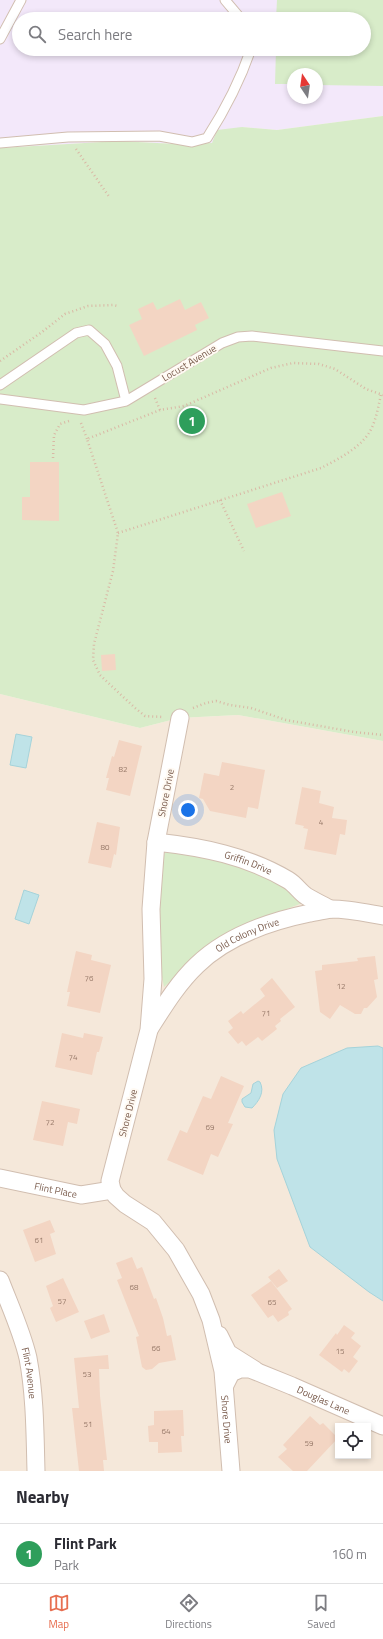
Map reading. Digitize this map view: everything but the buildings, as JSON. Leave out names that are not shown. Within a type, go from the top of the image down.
[{"type":"street","name":"Shore Drive","points":[[180,718],[156,842],[151,909],[153,979],[149,1030],[110,1181],[112,1190],[125,1204],[153,1222],[176,1250],[200,1294],[211,1320],[225,1385],[231,1471]]},
{"type":"street","name":"Griffin Drive","points":[[156,842],[178,844],[233,855],[264,867],[290,881],[305,895],[330,909]]},
{"type":"street","name":"Old Colony Drive","points":[[149,1030],[173,992],[198,964],[222,946],[280,920],[330,909],[359,911],[383,916]]},
{"type":"street","name":"Flint Place","points":[[0,1178],[81,1195],[112,1190]]},
{"type":"street","name":"Flint Avenue","points":[[0,1280],[17,1323],[28,1358],[34,1407],[36,1471]]},
{"type":"street","name":"Douglas Lane","points":[[211,1320],[228,1353],[264,1376]]},
{"type":"street","name":"Douglas Lane","points":[[225,1385],[231,1373],[240,1368],[250,1369],[383,1426]]},
{"type":"lane","points":[[15,12],[21,0]]},
{"type":"lane","points":[[225,0],[235,12]]},
{"type":"lane","points":[[0,40],[12,17]]},
{"type":"lane","points":[[0,143],[68,137],[159,136],[192,142],[207,138],[241,78],[249,56]]},
{"type":"lane","points":[[0,385],[76,333],[89,330],[104,344],[117,366],[126,401]]},
{"type":"lane","name":"Locust Avenue","points":[[0,399],[84,410],[126,401],[222,343],[238,337],[252,336],[383,351]]},
{"type":"path","points":[[68,137],[110,198]]},
{"type":"path","points":[[0,361],[65,314],[88,306],[118,306]]},
{"type":"path","points":[[118,533],[321,468],[342,457],[360,444],[373,426],[382,395],[366,389],[335,369],[319,364],[292,363],[271,368],[184,406],[160,410],[87,439],[118,533],[113,571],[94,644],[93,660],[100,675],[110,686],[145,716],[180,718],[189,710],[206,703],[216,701],[251,708],[286,720],[383,736]]},
{"type":"path","points":[[151,386],[160,410]]},
{"type":"path","points":[[53,458],[54,435],[60,424],[73,420]]},
{"type":"path","points":[[220,500],[244,551]]},
{"type":"shaded area","points":[[0,0],[383,0],[383,116],[277,130],[242,127],[212,143],[176,144],[119,141],[0,148]]},
{"type":"shaded area","points":[[0,694],[140,728],[179,718],[238,715],[383,741],[383,1048],[378,1046],[369,1292],[383,1301],[383,1471],[0,1471]]},
{"type":"green space","points":[[277,0],[383,0],[383,86],[323,85],[323,68],[287,68],[287,84],[275,84],[276,56],[371,56],[371,12],[276,12]]},
{"type":"green space","points":[[383,116],[383,741],[238,715],[179,718],[140,728],[0,694],[0,148],[119,141],[176,144],[212,143],[217,130],[242,127],[277,130]]},
{"type":"green space","points":[[166,851],[209,853],[288,883],[305,902],[237,928],[195,958],[164,987],[159,956],[158,902],[160,872],[162,860]]},
{"type":"water","points":[[16,734],[32,737],[26,768],[10,765]]},
{"type":"water","points":[[24,890],[39,895],[29,924],[15,919]]},
{"type":"water","points":[[378,1046],[383,1048],[383,1301],[310,1247],[277,1159],[274,1130],[283,1094],[301,1068],[347,1048]]},
{"type":"water","points":[[258,1081],[260,1082],[262,1089],[259,1099],[252,1108],[245,1107],[242,1099],[251,1093],[253,1084]]},
{"type":"place","name":"Flint Park","points":[[192,421]]}]
